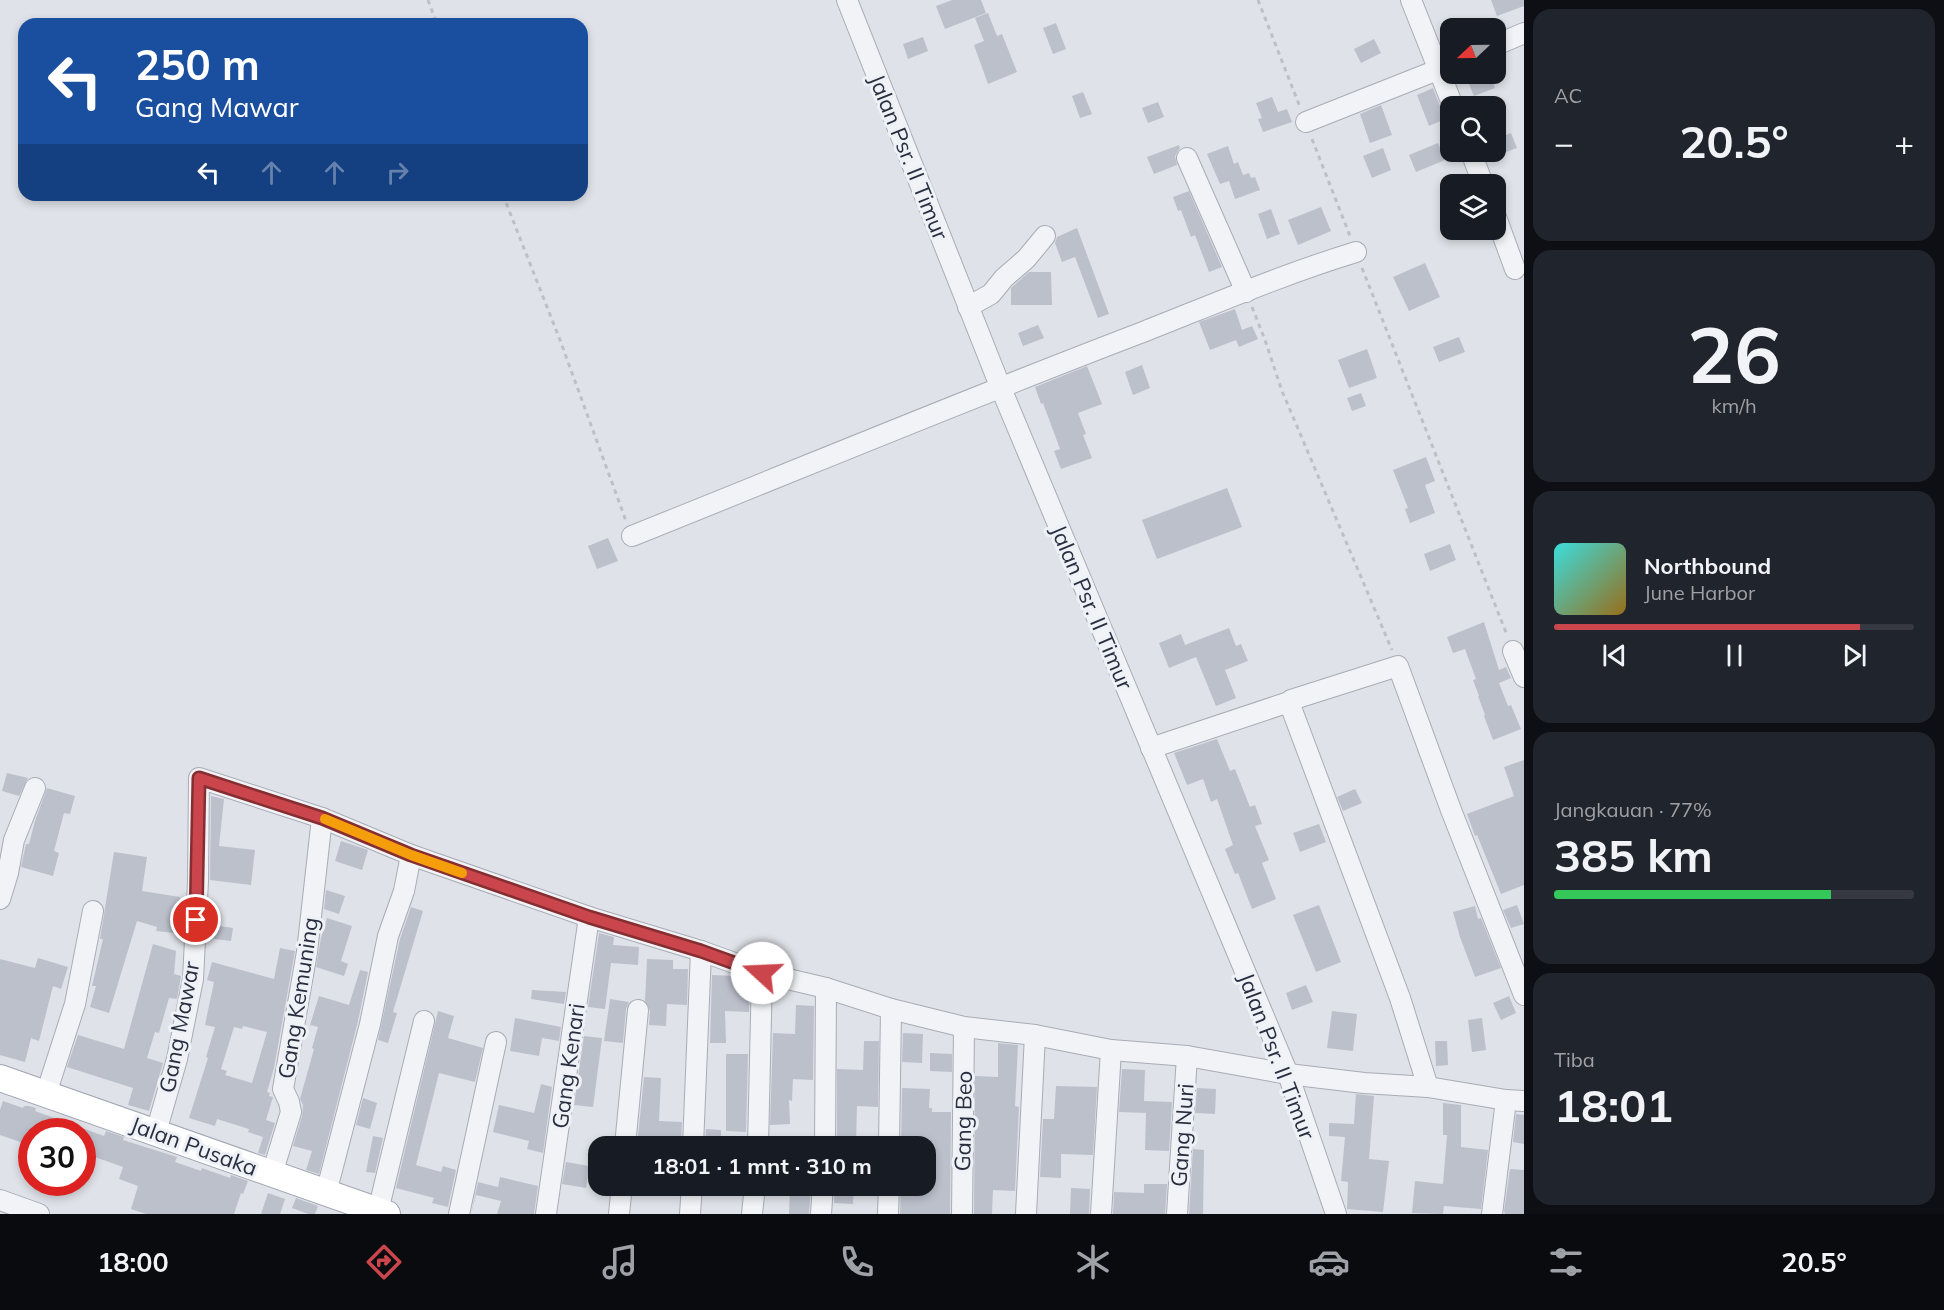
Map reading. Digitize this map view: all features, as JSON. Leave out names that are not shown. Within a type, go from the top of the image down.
[{"type":"main road","name":"Jalan Pusaka","points":[[0,1078],[383,1212]]},
{"type":"street","name":"Jalan Psr. II Timur","points":[[847,0],[1000,386],[1288,1074],[1336,1214]]},
{"type":"street","points":[[1411,0],[1440,57]]},
{"type":"street","points":[[1506,41],[1524,33]]},
{"type":"street","points":[[1306,122],[1440,69]]},
{"type":"street","points":[[1188,158],[1246,292]]},
{"type":"street","points":[[968,307],[991,294],[1045,236]]},
{"type":"street","points":[[1504,240],[1515,269]]},
{"type":"street","points":[[632,536],[1000,386],[1303,268],[1356,252]]},
{"type":"street","points":[[1513,651],[1524,677]]},
{"type":"street","points":[[1151,748],[1398,666],[1451,810],[1524,995]]},
{"type":"street","points":[[1289,702],[1396,987],[1428,1087]]},
{"type":"street","name":"Gang Mawar","points":[[156,1132],[177,1059],[193,979],[198,881],[199,778],[322,818]]},
{"type":"street","points":[[0,899],[4,871],[35,788]]},
{"type":"street","points":[[322,818],[411,855],[589,917],[701,951],[762,973],[826,988],[891,1009],[964,1027],[1035,1035],[1111,1050],[1187,1056],[1288,1074],[1364,1083],[1428,1087],[1515,1100],[1492,1214]]},
{"type":"street","name":"Gang Kemuning","points":[[272,1174],[291,1112],[283,1089],[307,952],[322,818]]},
{"type":"street","points":[[326,1193],[370,1024],[387,936],[404,891],[411,855]]},
{"type":"street","points":[[46,1094],[75,1004],[93,911]]},
{"type":"street","name":"Gang Kenari","points":[[546,1214],[589,917]]},
{"type":"street","points":[[693,1136],[701,951]]},
{"type":"street","points":[[758,1136],[762,973]]},
{"type":"street","points":[[825,1136],[826,988]]},
{"type":"street","points":[[889,1136],[891,1009]]},
{"type":"street","points":[[626,1136],[638,1010]]},
{"type":"street","points":[[383,1212],[424,1021]]},
{"type":"street","name":"Gang Beo","points":[[962,1214],[964,1027]]},
{"type":"street","points":[[1026,1214],[1035,1035]]},
{"type":"street","points":[[459,1214],[496,1042]]},
{"type":"street","points":[[1101,1214],[1111,1050]]},
{"type":"street","name":"Gang Nuri","points":[[1177,1214],[1187,1056]]},
{"type":"street","points":[[619,1214],[621,1196]]},
{"type":"street","points":[[690,1214],[691,1196]]},
{"type":"street","points":[[752,1214],[754,1196]]},
{"type":"street","points":[[821,1214],[822,1196]]},
{"type":"street","points":[[888,1214],[889,1196]]},
{"type":"street","points":[[0,1200],[39,1214]]},
{"type":"path","points":[[428,0],[435,18]]},
{"type":"path","points":[[1258,0],[1513,651]]},
{"type":"path","points":[[505,201],[560,340],[632,536]]},
{"type":"path","points":[[1246,292],[1282,391],[1398,666]]},
{"type":"building","points":[[952,0],[981,0],[986,13],[945,29],[936,6]]},
{"type":"building","points":[[1491,0],[1524,0],[1524,6],[1497,16]]},
{"type":"building","points":[[988,13],[997,36],[1002,34],[1017,72],[988,84],[974,45],[984,41],[975,18]]},
{"type":"building","points":[[1056,23],[1066,49],[1053,54],[1043,28]]},
{"type":"building","points":[[923,37],[928,51],[908,59],[903,44]]},
{"type":"building","points":[[1374,39],[1381,53],[1361,63],[1354,49]]},
{"type":"building","points":[[1469,84],[1493,84],[1495,88],[1474,96]]},
{"type":"building","points":[[1433,88],[1440,106],[1440,121],[1429,126],[1417,95]]},
{"type":"building","points":[[1083,92],[1092,114],[1080,118],[1072,96]]},
{"type":"building","points":[[1272,97],[1278,112],[1287,109],[1292,122],[1263,132],[1258,119],[1262,118],[1256,103]]},
{"type":"building","points":[[1158,102],[1164,117],[1148,123],[1142,108]]},
{"type":"building","points":[[1381,105],[1392,135],[1370,143],[1360,114]]},
{"type":"building","points":[[1511,133],[1517,148],[1506,152],[1506,135]]},
{"type":"building","points":[[1438,143],[1440,162],[1416,172],[1409,155]]},
{"type":"building","points":[[1179,145],[1180,148],[1175,156],[1177,165],[1154,174],[1147,157]]},
{"type":"building","points":[[1228,146],[1234,164],[1238,162],[1243,175],[1249,173],[1251,178],[1255,177],[1260,190],[1235,199],[1229,181],[1220,184],[1207,154]]},
{"type":"building","points":[[1383,148],[1391,170],[1372,178],[1363,156]]},
{"type":"building","points":[[1189,191],[1222,267],[1209,272],[1195,235],[1191,237],[1181,210],[1178,211],[1173,197]]},
{"type":"building","points":[[1321,207],[1331,231],[1298,245],[1288,220]]},
{"type":"building","points":[[1271,209],[1280,234],[1267,239],[1258,214]]},
{"type":"building","points":[[1077,228],[1109,314],[1098,318],[1075,257],[1062,262],[1055,243],[1057,237]]},
{"type":"building","points":[[1425,263],[1440,297],[1409,311],[1393,277]]},
{"type":"building","points":[[1029,272],[1051,272],[1052,305],[1011,305],[1011,288]]},
{"type":"building","points":[[1235,309],[1242,330],[1252,326],[1258,339],[1239,347],[1236,340],[1210,350],[1199,322]]},
{"type":"building","points":[[1038,325],[1044,338],[1023,346],[1018,333]]},
{"type":"building","points":[[1459,337],[1465,352],[1439,362],[1433,347]]},
{"type":"building","points":[[1367,349],[1377,378],[1349,388],[1338,360]]},
{"type":"building","points":[[1142,365],[1150,388],[1133,395],[1125,372]]},
{"type":"building","points":[[1087,366],[1102,404],[1078,413],[1092,458],[1061,469],[1054,451],[1060,449],[1035,387]]},
{"type":"building","points":[[1361,393],[1366,406],[1352,411],[1347,398]]},
{"type":"building","points":[[1426,457],[1435,481],[1425,485],[1435,513],[1410,523],[1405,509],[1408,508],[1393,470]]},
{"type":"building","points":[[1227,488],[1242,527],[1157,559],[1142,520]]},
{"type":"building","points":[[608,538],[618,561],[597,569],[588,546]]},
{"type":"building","points":[[1450,544],[1456,560],[1430,571],[1424,554]]},
{"type":"building","points":[[1484,622],[1499,670],[1506,667],[1511,678],[1499,683],[1508,706],[1511,705],[1521,729],[1493,740],[1465,649],[1453,653],[1447,637]]},
{"type":"building","points":[[1229,628],[1236,646],[1241,644],[1248,661],[1225,670],[1236,698],[1216,706],[1196,657],[1169,668],[1159,643],[1181,634],[1185,645]]},
{"type":"building","points":[[1217,739],[1230,771],[1235,769],[1250,807],[1255,805],[1262,824],[1255,826],[1269,860],[1262,863],[1276,899],[1252,909],[1238,873],[1235,874],[1225,849],[1233,845],[1217,799],[1211,802],[1203,779],[1187,785],[1174,753]]},
{"type":"building","points":[[1524,760],[1524,885],[1501,894],[1467,814],[1514,796],[1504,767]]},
{"type":"building","points":[[7,773],[28,778],[19,796],[2,791]]},
{"type":"building","points":[[47,788],[75,796],[70,814],[64,813],[54,851],[59,853],[53,876],[21,867],[26,844],[29,844]]},
{"type":"building","points":[[1355,789],[1362,803],[1343,811],[1337,797]]},
{"type":"building","points":[[211,796],[224,799],[219,846],[255,850],[251,885],[210,880]]},
{"type":"building","points":[[1319,824],[1326,842],[1300,852],[1293,833]]},
{"type":"building","points":[[341,841],[368,850],[362,870],[335,861]]},
{"type":"building","points":[[114,852],[147,857],[142,891],[180,897],[174,933],[156,931],[157,927],[137,921],[109,1013],[90,1007],[96,986],[92,986],[103,939],[100,939]]},
{"type":"building","points":[[326,890],[345,896],[339,914],[324,909]]},
{"type":"building","points":[[1319,905],[1341,962],[1316,972],[1293,915]]},
{"type":"building","points":[[1517,905],[1524,924],[1511,928],[1503,910]]},
{"type":"building","points":[[1475,906],[1478,919],[1481,918],[1501,968],[1475,977],[1453,912]]},
{"type":"building","points":[[411,907],[423,911],[393,1012],[397,1013],[388,1043],[378,1040],[400,939]]},
{"type":"building","points":[[327,918],[352,926],[341,961],[348,964],[344,976],[316,967]]},
{"type":"building","points":[[208,924],[233,928],[231,941],[207,938]]},
{"type":"building","points":[[599,933],[614,937],[613,945],[639,947],[638,965],[611,963],[605,1009],[588,1007]]},
{"type":"building","points":[[153,944],[176,951],[174,974],[181,976],[177,999],[169,998],[159,1033],[155,1032],[147,1058],[163,1063],[149,1111],[128,1105],[133,1088],[67,1067],[78,1035],[124,1049]]},
{"type":"building","points":[[280,948],[295,951],[274,1068],[267,1092],[273,1097],[266,1120],[275,1123],[265,1155],[258,1153],[263,1137],[248,1132],[249,1129],[217,1119],[215,1126],[189,1118],[215,1027],[205,1025],[214,982],[207,980],[212,962],[274,979]],"holes":[[[243,1026],[267,1032],[252,1083],[225,1075],[227,1071],[221,1069],[234,1027],[242,1029]]]},
{"type":"building","points":[[38,958],[68,967],[61,989],[53,986],[39,1041],[31,1038],[25,1062],[0,1055],[0,959],[35,968]]},
{"type":"building","points":[[647,959],[673,960],[673,969],[688,969],[687,1005],[667,1004],[666,1026],[649,1025],[650,1011],[645,1001]]},
{"type":"building","points":[[360,970],[368,972],[358,1021],[319,1174],[306,1170],[312,1151],[293,1146],[302,1116],[303,1105],[300,1099],[318,1027],[310,1025],[319,996],[349,1005]]},
{"type":"building","points":[[712,975],[736,976],[750,981],[749,1012],[725,1011],[726,1043],[710,1043]]},
{"type":"building","points":[[1306,985],[1313,1002],[1292,1010],[1286,993]]},
{"type":"building","points":[[532,990],[566,992],[564,1004],[531,999]]},
{"type":"building","points":[[1509,996],[1516,1013],[1501,1020],[1493,1003]]},
{"type":"building","points":[[610,999],[629,1002],[626,1009],[623,1043],[604,1041]]},
{"type":"building","points":[[796,1005],[814,1006],[813,1080],[793,1079],[792,1101],[789,1100],[790,1124],[770,1125],[773,1033],[795,1034]]},
{"type":"building","points":[[438,1011],[454,1016],[448,1038],[483,1048],[475,1082],[439,1073],[416,1165],[441,1172],[443,1166],[456,1170],[448,1207],[432,1203],[434,1198],[396,1188]]},
{"type":"building","points":[[1332,1011],[1357,1014],[1353,1051],[1327,1048]]},
{"type":"building","points":[[515,1018],[561,1027],[559,1041],[542,1038],[539,1056],[510,1051]]},
{"type":"building","points":[[1482,1018],[1486,1050],[1472,1052],[1468,1020]]},
{"type":"building","points":[[903,1033],[923,1034],[922,1063],[902,1062]]},
{"type":"building","points":[[584,1036],[602,1038],[593,1107],[574,1105]]},
{"type":"building","points":[[864,1041],[879,1041],[878,1107],[857,1106],[856,1136],[837,1136],[837,1069],[863,1070]]},
{"type":"building","points":[[1435,1041],[1447,1041],[1448,1065],[1436,1066]]},
{"type":"building","points":[[998,1043],[1018,1045],[1015,1106],[1019,1107],[1015,1191],[993,1190],[992,1214],[974,1214],[975,1076],[998,1077]]},
{"type":"building","points":[[930,1053],[952,1054],[952,1072],[930,1071]]},
{"type":"building","points":[[726,1054],[748,1054],[746,1132],[726,1131]]},
{"type":"building","points":[[1122,1069],[1145,1070],[1144,1101],[1172,1102],[1169,1151],[1145,1150],[1146,1113],[1119,1112]]},
{"type":"building","points":[[644,1077],[661,1078],[659,1121],[682,1122],[681,1136],[638,1136]]},
{"type":"building","points":[[541,1084],[552,1087],[543,1153],[527,1149],[529,1141],[493,1132],[499,1105],[534,1113]]},
{"type":"building","points":[[1056,1086],[1097,1087],[1093,1155],[1061,1154],[1061,1178],[1040,1177],[1043,1119],[1054,1119]]},
{"type":"building","points":[[902,1088],[930,1089],[929,1108],[932,1108],[932,1112],[951,1112],[950,1214],[900,1214],[901,1196],[936,1196],[936,1136],[901,1136]]},
{"type":"building","points":[[1197,1088],[1216,1089],[1215,1114],[1195,1113]]},
{"type":"building","points":[[1356,1094],[1374,1096],[1369,1159],[1389,1161],[1383,1212],[1347,1209],[1348,1182],[1341,1181],[1345,1137],[1329,1136],[1329,1123],[1354,1124]]},
{"type":"building","points":[[363,1098],[377,1103],[370,1129],[356,1125]]},
{"type":"building","points":[[3,1101],[23,1108],[29,1106],[36,1108],[35,1111],[54,1118],[18,1118],[18,1141],[0,1135],[0,1110]]},
{"type":"building","points":[[1443,1103],[1461,1105],[1461,1147],[1488,1150],[1481,1209],[1444,1206],[1443,1214],[1412,1213],[1415,1181],[1443,1184],[1447,1135],[1443,1135]]},
{"type":"building","points":[[1516,1114],[1524,1115],[1524,1144],[1513,1142]]},
{"type":"building","points":[[706,1129],[721,1130],[721,1136],[706,1136]]},
{"type":"building","points":[[106,1131],[124,1137],[123,1140],[177,1157],[175,1162],[201,1171],[202,1168],[230,1178],[231,1175],[248,1181],[234,1214],[146,1214],[131,1209],[138,1186],[119,1179],[123,1167],[96,1157],[96,1133],[104,1136]]},
{"type":"building","points":[[373,1136],[383,1138],[375,1173],[366,1172]]},
{"type":"building","points":[[1193,1149],[1204,1150],[1203,1214],[1189,1214]]},
{"type":"building","points":[[566,1162],[588,1166],[586,1188],[562,1184]]},
{"type":"building","points":[[1510,1169],[1524,1170],[1524,1214],[1505,1214],[1504,1211]]},
{"type":"building","points":[[500,1177],[538,1186],[534,1214],[497,1214],[501,1201],[476,1195],[471,1214],[478,1182],[498,1187]]},
{"type":"building","points":[[1144,1184],[1167,1184],[1165,1214],[1113,1214],[1114,1192],[1144,1193]]},
{"type":"building","points":[[1071,1188],[1090,1189],[1089,1214],[1070,1214]]},
{"type":"building","points":[[268,1193],[285,1199],[280,1214],[261,1214]]},
{"type":"building","points":[[790,1196],[810,1196],[809,1214],[789,1214]]},
{"type":"building","points":[[834,1196],[853,1196],[853,1204],[834,1203]]},
{"type":"building","points":[[296,1198],[318,1206],[315,1214],[292,1208]]},
{"type":"slow traffic","points":[[325,819],[411,855],[462,873]]},
{"type":"route","points":[[196,920],[199,778],[322,818],[411,855],[589,917],[701,951],[762,973]]}]
